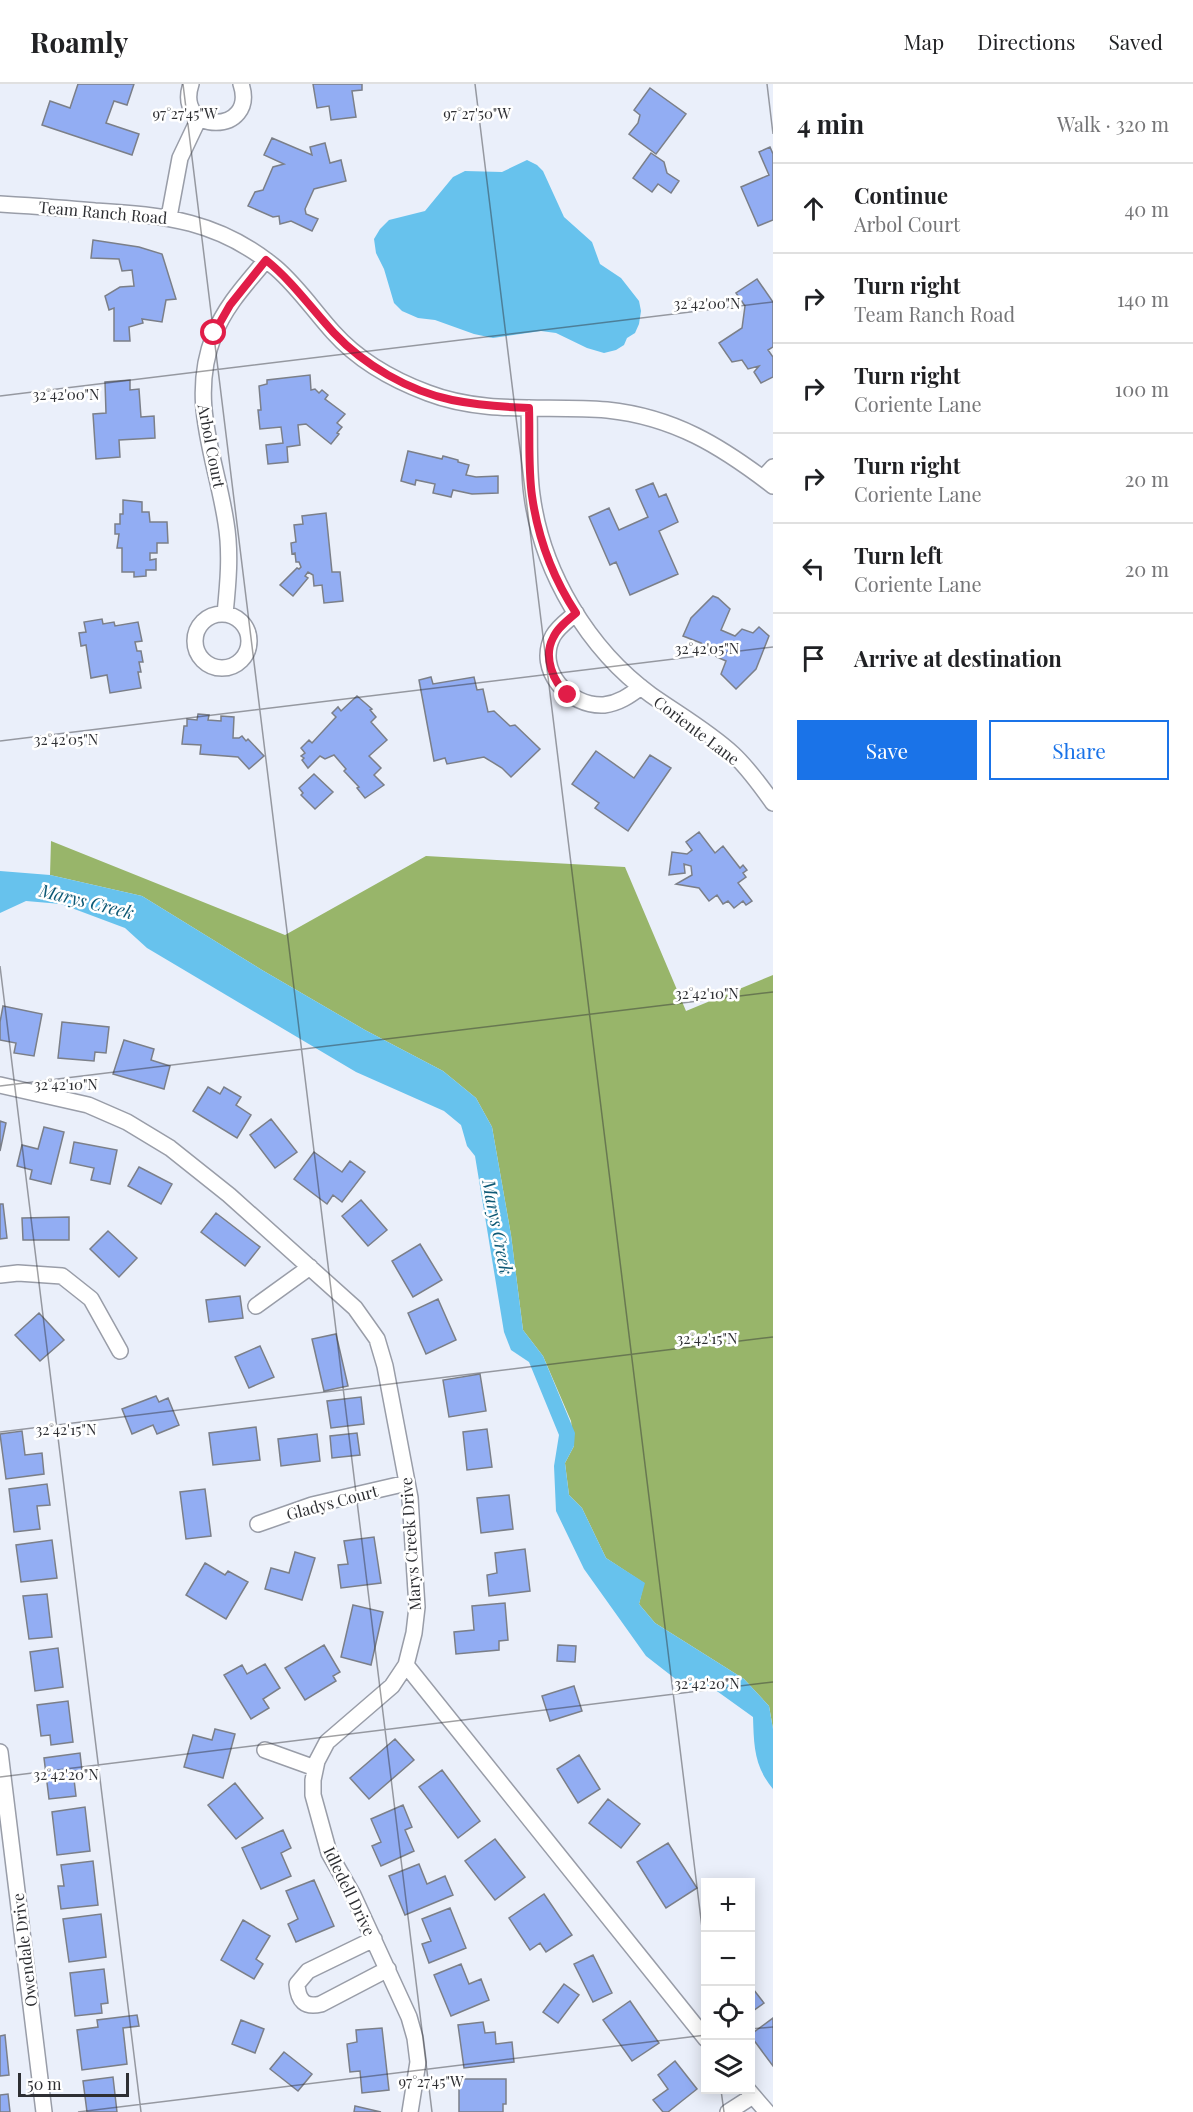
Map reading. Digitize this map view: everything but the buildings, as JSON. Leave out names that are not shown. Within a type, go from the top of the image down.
[{"type":"street","points":[[191,84],[189,102],[193,111],[199,118],[218,123],[230,120],[237,114],[244,99],[241,84]]},
{"type":"street","points":[[169,217],[180,158],[199,118]]},
{"type":"street","name":"Team Ranch Road","points":[[0,204],[169,217],[199,225],[233,239],[266,260],[296,288],[345,344],[390,376],[449,400],[490,406],[604,410],[652,419],[685,430],[716,445],[771,481]]},
{"type":"street","name":"Arbol Court","points":[[225,614],[228,543],[224,508],[204,415],[203,374],[214,333],[239,292],[266,260]]},
{"type":"street","name":"Coriente Lane","points":[[529,408],[531,481],[535,514],[550,564],[576,613],[601,646],[641,687],[732,753],[773,803]]},
{"type":"street","name":"Coriente Lane","points":[[576,613],[557,630],[550,644],[549,663],[561,689],[585,703],[604,705],[622,700],[641,687]]},
{"type":"street","name":"Marys Creek Drive","points":[[0,1085],[88,1105],[127,1122],[170,1148],[229,1195],[355,1308],[377,1339],[386,1366],[410,1498],[417,1606],[414,1633],[406,1665]]},
{"type":"street","points":[[256,1306],[310,1267]]},
{"type":"street","points":[[0,1275],[18,1273],[63,1276],[91,1299],[120,1351]]},
{"type":"street","name":"Gladys Court","points":[[258,1524],[312,1505],[407,1483]]},
{"type":"street","points":[[406,1665],[701,2034]]},
{"type":"street","name":"Idledell Drive","points":[[406,1665],[392,1686],[327,1742],[315,1768],[313,1795],[329,1852],[353,1895],[409,2017],[418,2061],[410,2112]]},
{"type":"street","points":[[265,1750],[315,1768]]},
{"type":"street","name":"Owendale Drive","points":[[0,1752],[44,2112]]},
{"type":"street","points":[[374,1939],[308,1971],[297,1984],[299,1999],[313,2006],[321,2004],[388,1969]]},
{"type":"street","points":[[728,2112],[750,2094]]},
{"type":"street","points":[[752,2094],[767,2112]]},
{"type":"green space","points":[[51,841],[285,935],[426,856],[625,867],[686,1011],[773,975],[773,1729],[769,1706],[744,1679],[655,1623],[639,1604],[644,1583],[606,1558],[582,1508],[569,1495],[565,1463],[574,1446],[571,1421],[543,1356],[523,1330],[511,1235],[492,1127],[476,1098],[443,1071],[365,1030],[142,896],[50,875]]},
{"type":"water","points":[[527,160],[543,171],[564,217],[592,242],[600,264],[621,278],[639,301],[641,311],[635,333],[616,350],[604,353],[587,348],[556,333],[541,331],[493,338],[474,334],[435,320],[418,318],[402,311],[394,303],[384,269],[376,253],[374,239],[380,229],[389,220],[425,211],[453,177],[465,171],[502,172]]},
{"type":"water","name":"Marys Creek","points":[[0,871],[50,875],[142,896],[365,1030],[443,1071],[476,1098],[492,1127],[511,1235],[523,1330],[543,1356],[575,1433],[574,1446],[565,1463],[569,1495],[582,1508],[606,1558],[645,1583],[639,1604],[655,1623],[744,1679],[769,1706],[773,1729],[773,1789],[759,1764],[753,1717],[714,1689],[682,1684],[646,1656],[584,1569],[556,1511],[554,1466],[559,1435],[529,1362],[511,1350],[504,1332],[475,1156],[467,1146],[461,1125],[444,1111],[356,1072],[147,948],[125,928],[61,904],[26,901],[0,913]]},
{"type":"route","points":[[214,333],[239,292],[266,260],[296,288],[345,344],[390,376],[449,400],[490,406],[529,408],[531,481],[535,514],[547,556],[557,580],[576,613],[557,630],[550,644],[549,654],[549,663],[555,680],[568,695]]}]
